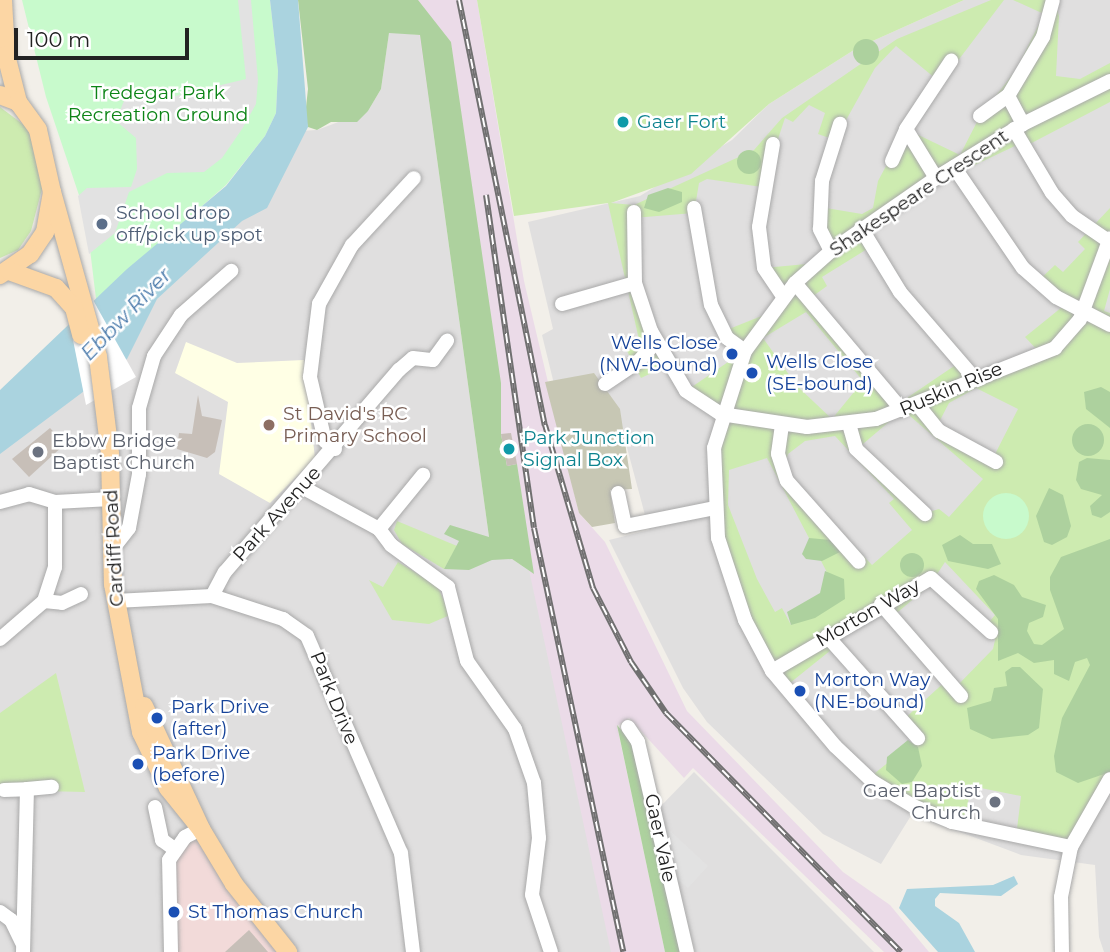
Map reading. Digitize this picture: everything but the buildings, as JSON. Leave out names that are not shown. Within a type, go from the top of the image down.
[{"type":"main road","points":[[3,0],[6,55],[18,102],[44,146],[52,192],[45,232],[5,273]]},
{"type":"main road","points":[[0,95],[18,102]]},
{"type":"main road","name":"Cardiff Road","points":[[52,192],[106,422],[115,601],[130,674],[201,830],[234,884],[288,952]]},
{"type":"main road","name":"Cardiff Road","points":[[5,273],[56,288],[81,309]]},
{"type":"street","points":[[980,116],[1007,96],[1043,37],[1053,0]]},
{"type":"street","points":[[892,161],[906,129],[951,61]]},
{"type":"street","name":"Shakespeare Crescent","points":[[1071,847],[951,822],[913,806],[873,782],[835,746],[772,671],[740,607],[714,508],[714,449],[722,414],[745,351],[782,295],[831,251],[936,178],[1019,127],[1110,81]]},
{"type":"street","points":[[1007,96],[1019,127],[1052,193],[1072,216],[1109,240]]},
{"type":"street","points":[[831,251],[820,229],[820,207],[822,181],[840,124]]},
{"type":"street","points":[[906,129],[936,178]]},
{"type":"street","points":[[772,144],[759,228],[764,268],[782,295]]},
{"type":"street","points":[[954,167],[1023,268],[1082,312],[1110,325]]},
{"type":"street","points":[[335,449],[325,441],[310,377],[319,304],[352,246],[414,178]]},
{"type":"street","points":[[694,208],[711,305],[727,338],[745,351]]},
{"type":"street","name":"Ruskin Rise","points":[[634,212],[635,283],[656,342],[694,400],[722,414],[782,425],[849,424],[902,410],[1055,348],[1082,312],[1109,240]]},
{"type":"street","points":[[862,228],[900,292],[975,379]]},
{"type":"street","points":[[111,551],[130,528],[139,474],[139,408],[154,356],[181,315],[231,271]]},
{"type":"street","points":[[562,304],[635,283]]},
{"type":"street","points":[[795,283],[902,410]]},
{"type":"street","name":"Park Avenue","points":[[212,596],[225,572],[335,449],[399,370],[413,358],[433,360],[447,341]]},
{"type":"street","points":[[605,384],[638,362],[656,342]]},
{"type":"street","points":[[917,404],[939,431],[996,462]]},
{"type":"street","points":[[849,424],[856,449],[925,513]]},
{"type":"street","points":[[782,425],[778,454],[787,481],[859,562]]},
{"type":"street","points":[[379,529],[423,475]]},
{"type":"street","points":[[302,487],[379,529],[391,545],[448,587],[467,661],[523,747],[539,838],[532,895],[551,952]]},
{"type":"street","points":[[618,493],[625,526],[714,508]]},
{"type":"street","points":[[0,502],[29,494],[55,502],[111,499]]},
{"type":"street","points":[[0,639],[44,601],[55,567],[55,502]]},
{"type":"street","name":"Morton Way","points":[[772,671],[881,604],[931,578],[990,632]]},
{"type":"street","points":[[44,601],[62,603],[81,594]]},
{"type":"street","name":"Park Drive","points":[[115,601],[212,596],[282,619],[307,636],[401,853],[413,952]]},
{"type":"street","points":[[881,604],[961,696]]},
{"type":"street","points":[[827,636],[918,738]]},
{"type":"street","name":"Gaer Vale","points":[[628,727],[641,754],[687,952]]},
{"type":"street","points":[[1062,952],[1061,897],[1071,847],[1110,779]]},
{"type":"street","points":[[4,790],[52,787]]},
{"type":"street","points":[[23,950],[27,789]]},
{"type":"street","points":[[155,807],[162,840],[173,848]]},
{"type":"street","points":[[171,952],[167,876],[173,848],[201,830]]},
{"type":"street","points":[[0,912],[21,934],[23,950]]},
{"type":"shaded area","points":[[238,0],[251,0],[258,80],[256,104],[242,129],[222,158],[204,172],[167,173],[129,192],[115,233],[89,254],[78,196],[87,188],[131,187],[137,169],[136,138],[116,121],[129,88],[163,99],[246,79]]},
{"type":"shaded area","points":[[414,0],[477,0],[524,281],[579,513],[605,542],[687,711],[843,872],[890,905],[929,952],[884,952],[693,768],[684,778],[629,718],[617,726],[665,952],[611,952],[523,542],[495,545]]},
{"type":"shaded area","points":[[964,0],[1110,0],[1110,952],[1104,952],[1099,937],[1095,865],[1021,855],[912,814],[881,864],[823,834],[707,722],[683,688],[609,540],[649,530],[622,429],[566,433],[542,335],[553,329],[528,222],[640,196],[732,140],[769,104],[857,48]]},
{"type":"shaded area","points":[[389,32],[420,35],[492,559],[512,559],[534,574],[613,952],[0,952],[0,425],[284,132],[317,130],[368,111],[381,89]]},
{"type":"shaded area","name":"St David's RC Primary School","points":[[186,342],[237,363],[304,360],[315,458],[270,503],[219,474],[228,402],[175,373]]},
{"type":"shaded area","points":[[594,373],[620,409],[632,489],[610,490],[615,523],[592,527],[579,513],[545,382]]},
{"type":"shaded area","points":[[694,772],[874,952],[695,952],[656,811]]},
{"type":"shaded area","points":[[666,827],[708,866],[688,888],[677,879]]},
{"type":"shaded area","points":[[201,829],[288,952],[171,952],[169,860]]},
{"type":"green space","name":"Tredegar Park Recreation Ground","points":[[22,0],[270,0],[278,71],[276,113],[265,136],[226,185],[96,299],[86,216],[46,97]]},
{"type":"green space","points":[[298,0],[418,0],[451,42],[501,383],[501,434],[507,466],[517,464],[534,574],[512,559],[492,560],[469,570],[444,569],[459,541],[444,534],[450,525],[489,537],[420,35],[389,33],[381,89],[368,111],[357,122],[331,122],[317,130],[308,127],[305,116],[308,89]]},
{"type":"green space","name":"Gaer Fort","points":[[477,0],[964,0],[857,48],[769,104],[691,174],[611,203],[634,205],[754,150],[782,118],[897,39],[991,0],[1004,0],[941,83],[896,46],[875,68],[835,140],[818,134],[825,113],[809,105],[793,122],[785,118],[762,187],[707,179],[699,183],[694,213],[633,218],[631,253],[669,365],[641,378],[627,351],[640,344],[608,203],[514,216]]},
{"type":"green space","points":[[1013,0],[1054,0],[1059,16],[1056,76],[1080,79],[1110,63],[1110,102],[1024,147],[1021,143],[958,173],[954,167],[862,228],[872,246],[822,277],[827,286],[809,299],[898,404],[960,362],[975,378],[1040,353],[1025,337],[1067,303],[1038,281],[1055,265],[1063,272],[1085,249],[1078,242],[1110,208],[1110,289],[1104,311],[1110,313],[1110,779],[1071,847],[1016,837],[1021,796],[971,786],[964,825],[869,778],[917,739],[902,721],[948,679],[955,688],[993,649],[995,640],[985,627],[995,615],[945,562],[930,585],[892,617],[881,604],[827,636],[836,646],[785,687],[772,671],[718,538],[721,414],[686,391],[744,351],[724,331],[769,313],[782,295],[764,268],[817,263],[830,251],[820,207],[862,214],[873,208],[878,181],[906,129],[960,155],[980,116],[1016,70],[1044,14]],"holes":[[[806,312],[863,381],[832,419],[797,386],[763,338]],[[976,388],[1018,409],[992,460],[936,428],[949,403]],[[903,410],[983,479],[949,517],[939,509],[925,513],[857,449]],[[835,436],[894,499],[889,503],[912,530],[872,565],[782,471],[788,454],[805,441]],[[767,458],[841,599],[791,625],[782,608],[775,612],[757,579],[728,505],[729,470]]]},
{"type":"green space","points":[[866,39],[875,43],[879,52],[875,61],[866,65],[857,61],[853,52],[857,43]]},
{"type":"green space","points":[[0,107],[28,128],[43,185],[31,231],[18,250],[0,258]]},
{"type":"green space","points":[[749,150],[760,157],[761,162],[754,173],[749,174],[738,167],[737,162],[744,151]]},
{"type":"green space","points":[[668,188],[682,192],[682,202],[659,212],[644,208],[648,195]]},
{"type":"green space","points":[[1101,387],[1110,392],[1110,428],[1086,409],[1084,392]]},
{"type":"green space","points":[[1088,424],[1099,429],[1104,440],[1099,451],[1088,456],[1077,451],[1072,440],[1077,429]]},
{"type":"green space","points":[[1087,458],[1110,460],[1110,512],[1101,518],[1092,515],[1090,506],[1102,495],[1081,489],[1076,480],[1079,462]]},
{"type":"green space","points":[[1049,488],[1063,495],[1071,526],[1067,537],[1052,545],[1044,542],[1036,516]]},
{"type":"green space","points":[[1006,493],[1022,500],[1029,516],[1022,532],[1006,539],[990,532],[983,516],[990,500]]},
{"type":"green space","points":[[397,521],[457,546],[444,569],[402,544],[394,530]]},
{"type":"green space","points":[[960,535],[973,544],[992,544],[1001,564],[988,569],[948,561],[942,545]]},
{"type":"green space","points":[[809,538],[831,540],[840,552],[822,561],[806,559],[802,554]]},
{"type":"green space","points":[[1110,539],[1110,772],[1078,783],[1056,772],[1054,756],[1062,718],[1090,665],[1087,658],[1075,662],[1069,681],[1054,674],[1054,660],[1034,663],[1018,653],[998,661],[998,619],[976,589],[979,581],[994,575],[1014,585],[1022,597],[1046,605],[1043,617],[1029,623],[1027,631],[1034,644],[1042,645],[1064,629],[1050,590],[1050,577],[1061,557]]},
{"type":"green space","points":[[912,553],[923,560],[924,565],[917,576],[912,577],[901,570],[900,565],[907,554]]},
{"type":"green space","points":[[398,562],[437,585],[450,615],[429,624],[392,620],[369,580],[383,587]]},
{"type":"green space","points":[[825,571],[844,579],[845,599],[815,618],[791,625],[787,612],[820,593]]},
{"type":"green space","points":[[1012,667],[1020,667],[1043,689],[1039,728],[1028,735],[992,739],[970,729],[967,708],[991,701],[994,688],[1007,686],[1005,672]]},
{"type":"green space","points":[[56,673],[85,792],[0,790],[0,713]]},
{"type":"green space","points":[[617,725],[632,742],[642,778],[680,952],[665,952]]},
{"type":"green space","points":[[908,740],[918,747],[922,766],[912,782],[902,784],[886,770],[887,757]]},
{"type":"water","name":"Ebbw River","points":[[270,0],[298,0],[308,127],[267,208],[242,221],[157,299],[127,359],[0,454],[0,390],[127,269],[226,186],[265,136],[276,113],[278,71]]},
{"type":"water","points":[[1014,876],[1018,884],[1001,896],[940,893],[935,899],[935,906],[959,923],[975,952],[938,952],[899,908],[907,889],[993,885]]},
{"type":"pier","points":[[93,300],[136,377],[86,405],[69,320]]},
{"type":"railway","points":[[459,0],[545,425],[593,588],[631,662],[666,713],[901,952]]},
{"type":"railway","points":[[486,195],[534,528],[623,952]]},
{"type":"place","name":"Gaer Fort","points":[[623,122]]},
{"type":"place","name":"School drop off/pick up spot","points":[[102,224]]},
{"type":"place","name":"Wells Close (NW-bound)","points":[[732,354]]},
{"type":"place","name":"Wells Close (SE-bound)","points":[[752,373]]},
{"type":"place","name":"St David's RC Primary School","points":[[269,425]]},
{"type":"place","name":"Park Junction Signal Box","points":[[509,449]]},
{"type":"place","name":"Ebbw Bridge Baptist Church","points":[[38,452]]},
{"type":"place","name":"Morton Way (NE-bound)","points":[[800,691]]},
{"type":"place","name":"Park Drive (after)","points":[[157,718]]},
{"type":"place","name":"Park Drive (before)","points":[[138,764]]},
{"type":"place","name":"Gaer Baptist Church","points":[[995,802]]},
{"type":"place","name":"St Thomas Church","points":[[174,912]]}]
